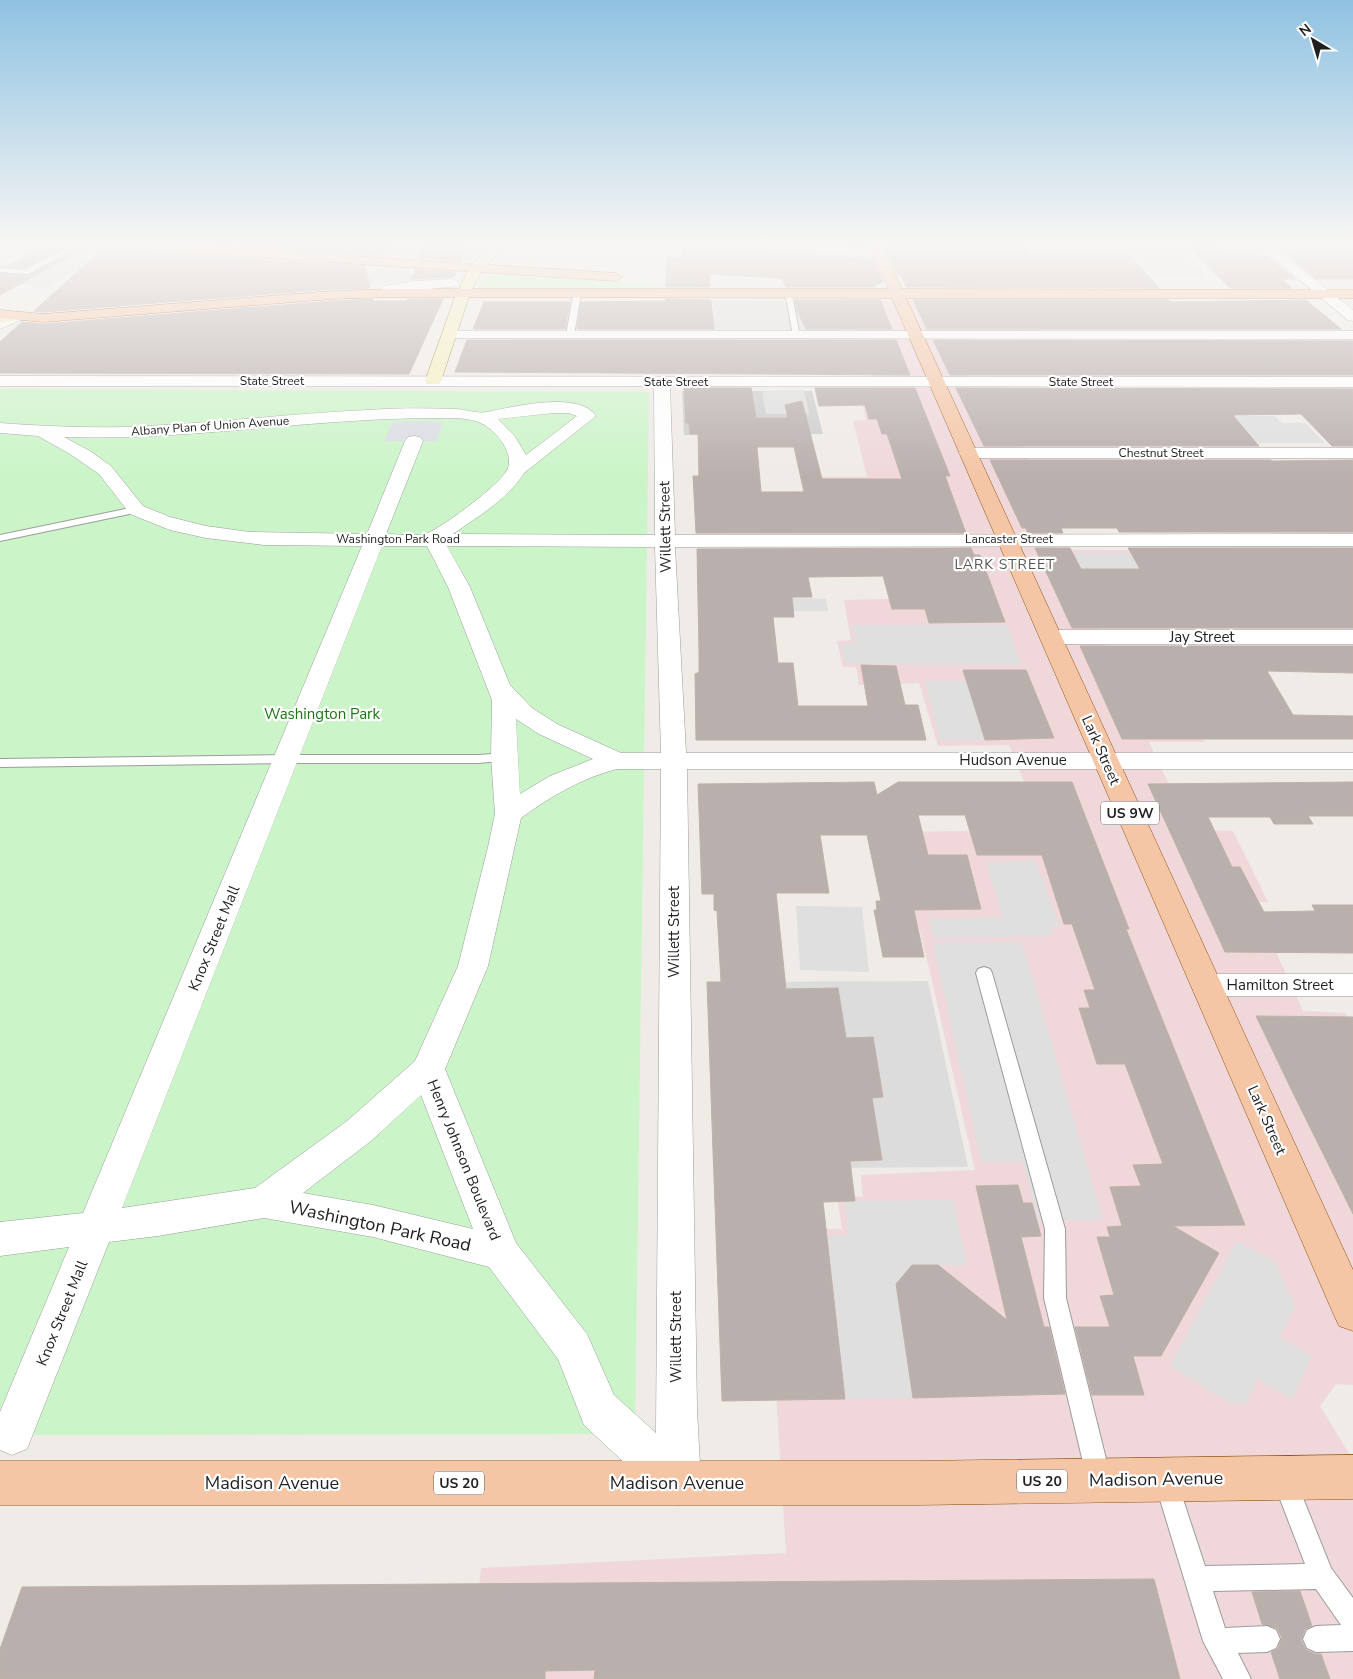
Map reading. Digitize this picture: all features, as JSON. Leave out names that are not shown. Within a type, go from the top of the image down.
[{"type":"main road","name":"Lark Street","points":[[910,320],[1353,1313]]},
{"type":"main road","name":"Madison Avenue","points":[[0,1483],[918,1483],[1353,1476]]},
{"type":"street","points":[[417,427],[449,334],[452,320]]},
{"type":"street","points":[[449,334],[1353,335]]},
{"type":"street","name":"State Street","points":[[0,381],[1353,382]]},
{"type":"street","name":"Willett Street","points":[[662,382],[665,541],[674,761],[676,1410],[678,1483]]},
{"type":"street","points":[[434,539],[494,494],[518,469],[588,416],[585,412],[578,410],[551,408],[501,412],[484,418]]},
{"type":"street","name":"Albany Plan of Union Avenue","points":[[0,428],[42,433],[118,433],[212,428],[356,415],[417,427]]},
{"type":"street","points":[[417,427],[472,415],[484,418],[496,425],[510,441],[518,458],[518,469]]},
{"type":"street","name":"Knox Street Mall","points":[[12,1434],[286,759],[417,427]]},
{"type":"street","name":"Washington Park Road","points":[[42,433],[80,452],[105,470],[136,510],[160,521],[226,536],[264,539],[665,541]]},
{"type":"street","name":"Chestnut Street","points":[[968,452],[1353,453]]},
{"type":"street","name":"Henry Johnson Boulevard","points":[[434,539],[463,596],[504,700],[504,757],[508,814],[474,966],[428,1069],[501,1253]]},
{"type":"street","name":"Lancaster Street","points":[[665,541],[1007,539],[1353,540]]},
{"type":"street","name":"Jay Street","points":[[1051,637],[1353,637]]},
{"type":"street","points":[[498,686],[523,713],[548,729],[617,761]]},
{"type":"street","points":[[508,814],[557,781],[591,767],[617,761],[674,761]]},
{"type":"street","name":"Hudson Avenue","points":[[674,761],[1353,761]]},
{"type":"street","name":"Hamilton Street","points":[[1206,985],[1353,985]]},
{"type":"street","name":"Washington Park Road","points":[[264,1202],[359,1131],[428,1069]]},
{"type":"street","name":"Washington Park Road","points":[[0,1239],[158,1220],[264,1202],[373,1221],[501,1253]]},
{"type":"street","points":[[501,1253],[573,1346],[599,1410],[678,1483]]},
{"type":"lane","points":[[570,335],[572,320]]},
{"type":"lane","points":[[793,320],[796,333]]},
{"type":"lane","points":[[0,538],[136,510]]},
{"type":"lane","points":[[0,764],[286,759],[471,759],[504,757]]},
{"type":"lane","points":[[984,973],[1055,1229],[1055,1298],[1099,1480]]},
{"type":"lane","points":[[1283,1477],[1322,1576],[1353,1620]]},
{"type":"lane","points":[[1166,1479],[1216,1641],[1238,1679]]},
{"type":"lane","points":[[1197,1580],[1322,1576]]},
{"type":"lane","points":[[1316,1639],[1353,1638]]},
{"type":"lane","points":[[1216,1641],[1267,1639]]},
{"type":"shaded area","points":[[709,320],[835,320],[839,331],[710,331]]},
{"type":"shaded area","points":[[852,320],[1036,320],[1043,331],[966,332],[977,356],[959,356],[972,390],[1022,445],[1047,494],[1038,511],[1056,550],[1128,550],[1150,587],[1083,599],[1108,649],[1179,694],[1205,742],[1149,742],[1190,830],[1233,831],[1268,902],[1253,902],[1303,1011],[1345,1013],[1353,1027],[1353,1385],[1336,1384],[1320,1406],[1353,1460],[1353,1679],[469,1679],[481,1568],[786,1553],[770,1297],[794,1229],[842,1229],[837,1196],[863,1197],[861,1175],[975,1170],[930,972],[895,832],[979,831],[1035,808],[1009,745],[938,746],[919,683],[859,685],[856,667],[843,667],[837,641],[851,640],[844,600],[975,597],[956,532],[792,531],[787,491],[824,491],[822,477],[867,477],[853,421],[866,420],[859,389],[876,389],[866,355],[875,344],[872,332],[855,332]]},
{"type":"shaded area","points":[[804,390],[809,414],[766,414],[762,391]]},
{"type":"shaded area","points":[[682,391],[812,391],[823,434],[684,435]]},
{"type":"shaded area","points":[[1235,416],[1275,416],[1282,423],[1305,423],[1325,443],[1258,443]]},
{"type":"shaded area","points":[[392,422],[443,422],[437,441],[384,441]]},
{"type":"shaded area","points":[[1073,553],[1130,553],[1146,581],[1081,569]]},
{"type":"shaded area","points":[[788,598],[826,599],[828,611],[789,611]]},
{"type":"shaded area","points":[[851,625],[1007,625],[1021,665],[845,664],[841,643],[855,643]]},
{"type":"shaded area","points":[[925,681],[1031,681],[1039,702],[985,740],[940,740]]},
{"type":"shaded area","points":[[1036,861],[1060,927],[1050,927],[1053,936],[934,938],[929,919],[1003,917],[986,862]]},
{"type":"shaded area","points":[[796,906],[862,907],[869,972],[800,970]]},
{"type":"shaded area","points":[[933,942],[1022,942],[1103,1220],[1038,1220],[1023,1161],[981,1161]]},
{"type":"shaded area","points":[[928,981],[968,1167],[713,1169],[707,982]]},
{"type":"shaded area","points":[[953,1200],[967,1265],[912,1265],[896,1284],[913,1398],[845,1399],[827,1236],[849,1235],[844,1201]]},
{"type":"shaded area","points":[[1237,1241],[1275,1262],[1295,1307],[1280,1337],[1312,1356],[1292,1399],[1258,1379],[1245,1404],[1231,1403],[1170,1366]]},
{"type":"green space","name":"Washington Park","points":[[0,389],[649,392],[635,1434],[0,1435]]},
{"type":"building","points":[[90,320],[433,320],[409,374],[0,373],[0,342],[22,322],[44,324]]},
{"type":"building","points":[[477,320],[567,320],[565,329],[473,329]]},
{"type":"building","points":[[578,320],[713,320],[714,329],[577,329]]},
{"type":"building","points":[[802,320],[888,320],[892,329],[806,329]]},
{"type":"building","points":[[923,320],[1331,320],[1341,329],[927,329]]},
{"type":"building","points":[[467,340],[896,340],[910,375],[455,372]]},
{"type":"building","points":[[933,340],[1353,341],[1353,375],[950,375]]},
{"type":"building","points":[[684,388],[751,388],[756,418],[788,418],[785,405],[802,401],[822,479],[902,479],[887,434],[882,434],[877,419],[869,419],[865,405],[819,406],[815,388],[915,388],[950,476],[945,476],[966,533],[696,533],[693,476],[699,476],[698,434],[690,434],[689,423],[686,423]],"holes":[[[757,447],[794,447],[804,492],[761,492]]]},
{"type":"building","points":[[956,388],[1353,389],[1353,446],[1332,446],[1301,414],[1233,415],[1259,446],[984,446]]},
{"type":"building","points":[[990,460],[1353,460],[1353,532],[1119,532],[1117,528],[1061,528],[1063,533],[1028,533],[1026,528],[1022,528]]},
{"type":"building","points":[[971,548],[974,555],[980,555],[1005,622],[929,623],[925,609],[892,609],[883,576],[808,577],[812,597],[792,597],[794,617],[773,617],[778,663],[793,663],[798,706],[868,706],[861,665],[896,666],[905,705],[918,705],[926,740],[696,740],[695,674],[699,672],[697,549]]},
{"type":"building","points":[[1035,548],[1070,548],[1081,569],[1140,569],[1128,548],[1353,548],[1353,628],[1072,628]]},
{"type":"building","points":[[1080,646],[1353,646],[1353,673],[1267,671],[1293,715],[1353,716],[1353,739],[1122,739]]},
{"type":"building","points":[[963,670],[1026,670],[1054,738],[985,740]]},
{"type":"building","points":[[874,782],[877,795],[898,782],[1072,782],[1129,929],[1126,929],[1245,1225],[1173,1226],[1219,1253],[1161,1356],[1133,1356],[1144,1395],[1092,1395],[1075,1327],[1110,1327],[1100,1296],[1114,1295],[1097,1237],[1110,1237],[1107,1227],[1122,1226],[1110,1187],[1141,1186],[1133,1165],[1163,1164],[1125,1064],[1097,1064],[1079,1008],[1090,1008],[1084,990],[1095,990],[1072,924],[1064,924],[1042,855],[977,855],[965,815],[918,815],[928,855],[967,855],[981,909],[914,910],[924,957],[883,957],[874,910],[877,910],[876,901],[881,901],[867,835],[820,835],[829,893],[776,893],[786,989],[838,988],[846,1038],[873,1037],[883,1097],[872,1098],[882,1160],[850,1161],[855,1201],[823,1202],[845,1399],[722,1401],[707,982],[721,982],[717,911],[714,910],[714,894],[702,894],[698,784]]},
{"type":"building","points":[[1353,782],[1353,816],[1308,816],[1313,824],[1274,824],[1270,817],[1208,817],[1232,867],[1240,867],[1264,912],[1315,911],[1312,905],[1353,905],[1353,953],[1225,952],[1148,784]]},
{"type":"building","points":[[1256,1016],[1353,1017],[1353,1214],[1294,1095]]},
{"type":"building","points":[[1018,1185],[1023,1203],[1032,1203],[1041,1236],[1021,1237],[1044,1327],[1049,1327],[1065,1394],[913,1398],[896,1284],[912,1265],[938,1265],[1007,1320],[976,1186]]},
{"type":"building","points":[[1154,1579],[1180,1679],[594,1679],[595,1670],[545,1671],[545,1679],[0,1679],[0,1649],[22,1587]]},
{"type":"building","points":[[1300,1591],[1312,1626],[1305,1629],[1301,1640],[1306,1650],[1315,1654],[1321,1654],[1330,1679],[1280,1679],[1271,1652],[1278,1649],[1282,1638],[1277,1628],[1262,1624],[1252,1592]]},
{"type":"district","name":"LARK STREET","points":[[1005,564]]}]
